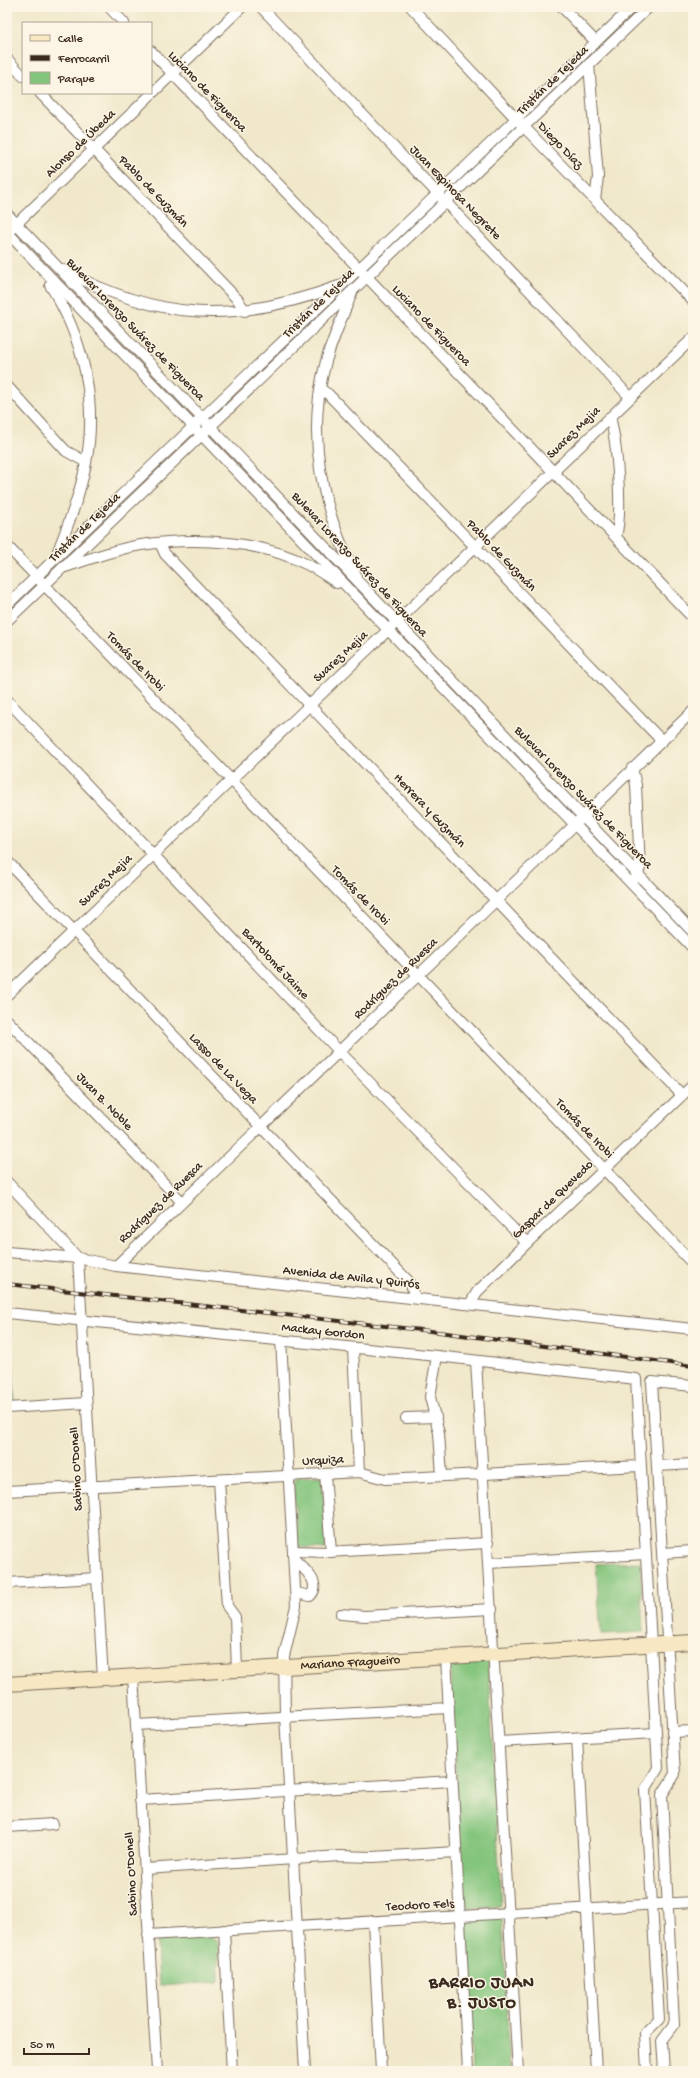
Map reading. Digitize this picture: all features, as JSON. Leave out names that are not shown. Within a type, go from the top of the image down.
[{"type":"main road","name":"Mariano Fragueiro","points":[[7,1684],[693,1642]]},
{"type":"street","points":[[109,7],[123,22]]},
{"type":"street","name":"Alonso de Úbeda","points":[[152,94],[242,7]]},
{"type":"street","name":"Juan Espinosa Negrete","points":[[261,7],[630,397]]},
{"type":"street","name":"Diego Díaz","points":[[411,7],[520,124],[693,301]]},
{"type":"street","points":[[562,7],[596,42]]},
{"type":"street","name":"Tristán de Tejeda","points":[[7,605],[201,418],[343,285],[363,273],[445,201],[520,124],[596,42],[632,7]]},
{"type":"street","name":"Tristán de Tejeda","points":[[7,621],[353,289],[363,273],[438,194],[590,64],[649,7]]},
{"type":"street","name":"Luciano de Figueroa","points":[[152,52],[693,618]]},
{"type":"street","points":[[7,59],[22,75]]},
{"type":"street","points":[[590,64],[598,177],[595,200]]},
{"type":"street","name":"Pablo de Guzmán","points":[[41,94],[238,300],[245,311]]},
{"type":"street","name":"Alonso de Úbeda","points":[[7,233],[152,94]]},
{"type":"street","name":"Bulevar Lorenzo Suárez de Figueroa","points":[[7,214],[53,265],[693,932]]},
{"type":"street","name":"Bulevar Lorenzo Suárez de Figueroa","points":[[7,233],[693,948]]},
{"type":"street","points":[[53,265],[95,286],[120,296],[162,308],[194,312],[245,311],[294,302],[343,285]]},
{"type":"street","points":[[39,266],[65,308],[75,329],[87,377],[90,411],[86,462],[73,510],[55,558]]},
{"type":"street","points":[[353,289],[328,355],[320,389],[317,433],[320,474],[324,493],[338,537],[361,585]]},
{"type":"street","name":"Suarez Mejia","points":[[7,995],[230,780],[389,631],[474,547],[693,338]]},
{"type":"street","points":[[7,386],[66,451],[86,462]]},
{"type":"street","name":"Pablo de Guzmán","points":[[320,389],[328,394],[474,547],[662,740]]},
{"type":"street","points":[[610,417],[614,435],[620,518],[616,536]]},
{"type":"street","points":[[61,569],[118,550],[160,543],[206,541],[269,551],[309,565],[351,592]]},
{"type":"street","name":"Herrera y Guzmán","points":[[160,543],[165,554],[682,1095]]},
{"type":"street","name":"Tomás de Irobi","points":[[7,546],[604,1169],[693,1264]]},
{"type":"street","name":"Bartolomé Jaime","points":[[7,700],[339,1051],[527,1243]]},
{"type":"street","name":"Rodríguez de Ruesca","points":[[116,1266],[575,826],[632,768],[693,711]]},
{"type":"street","points":[[630,883],[638,874],[636,785],[632,768]]},
{"type":"street","name":"Lasso de La Vega","points":[[7,861],[411,1284],[415,1298]]},
{"type":"street","name":"Juan B. Noble","points":[[7,1020],[182,1202]]},
{"type":"street","name":"Gaspar de Quevedo","points":[[470,1304],[476,1292],[693,1085]]},
{"type":"street","points":[[7,1182],[78,1258]]},
{"type":"street","name":"Avenida de Avila y Quirós","points":[[7,1252],[78,1258],[116,1266],[693,1329]]},
{"type":"street","name":"Sabino O'Donell","points":[[78,1258],[103,1678]]},
{"type":"street","name":"Mackay Gordon","points":[[7,1313],[437,1356],[636,1379],[640,1466]]},
{"type":"street","points":[[282,1340],[296,1593],[296,1606],[283,1667],[288,1791],[305,2071]]},
{"type":"street","points":[[353,1348],[359,1472]]},
{"type":"street","points":[[437,1356],[430,1388],[430,1397],[440,1433],[442,1476]]},
{"type":"street","points":[[476,1361],[495,1654],[518,2071]]},
{"type":"street","points":[[664,2071],[662,2041],[674,2025],[662,1795],[675,1774],[652,1382],[693,1386]]},
{"type":"street","points":[[7,1408],[86,1403]]},
{"type":"street","points":[[406,1418],[436,1417]]},
{"type":"street","points":[[657,1466],[693,1464]]},
{"type":"street","points":[[640,1466],[658,1768],[645,1790],[659,2019],[645,2033],[647,2071]]},
{"type":"street","name":"Urquiza","points":[[7,1491],[359,1472],[385,1479],[640,1466]]},
{"type":"street","points":[[325,1474],[330,1552]]},
{"type":"street","points":[[219,1480],[227,1606],[235,1617],[238,1670]]},
{"type":"street","points":[[294,1555],[488,1543]]},
{"type":"street","points":[[663,1553],[693,1551]]},
{"type":"street","points":[[489,1563],[646,1554]]},
{"type":"street","points":[[294,1555],[314,1580],[315,1586],[314,1592],[310,1596],[296,1593]]},
{"type":"street","points":[[7,1583],[97,1578]]},
{"type":"street","points":[[341,1614],[365,1616],[492,1609]]},
{"type":"street","points":[[446,1658],[456,1852],[461,1917],[468,2071]]},
{"type":"street","name":"Sabino O'Donell","points":[[133,1676],[157,2071]]},
{"type":"street","points":[[136,1725],[285,1715],[449,1708]]},
{"type":"street","points":[[672,1732],[693,1731]]},
{"type":"street","points":[[499,1742],[656,1733]]},
{"type":"street","points":[[577,1738],[596,2071]]},
{"type":"street","points":[[140,1800],[452,1780]]},
{"type":"street","points":[[7,1827],[53,1824]]},
{"type":"street","points":[[145,1869],[293,1859],[456,1852]]},
{"type":"street","name":"Teodoro Fels","points":[[148,1935],[693,1902]]},
{"type":"street","points":[[373,1921],[381,2071]]},
{"type":"street","points":[[224,1930],[232,2071]]},
{"type":"green space","points":[[7,1323],[10,1323],[15,1402],[7,1402]]},
{"type":"green space","points":[[322,1477],[326,1549],[298,1547],[293,1483],[298,1478]]},
{"type":"green space","points":[[640,1562],[644,1632],[601,1634],[596,1564]]},
{"type":"green space","points":[[488,1662],[501,1906],[463,1908],[450,1664]]},
{"type":"green space","points":[[502,1917],[510,2071],[472,2071],[466,1924],[469,1920]]},
{"type":"green space","points":[[211,1937],[218,1941],[219,1982],[159,1986],[157,1942],[160,1940]]},
{"type":"railway","points":[[7,1284],[439,1332],[693,1366]]},
{"type":"district","name":"BARRIO JUAN B. JUSTO","points":[[482,1994]]}]
